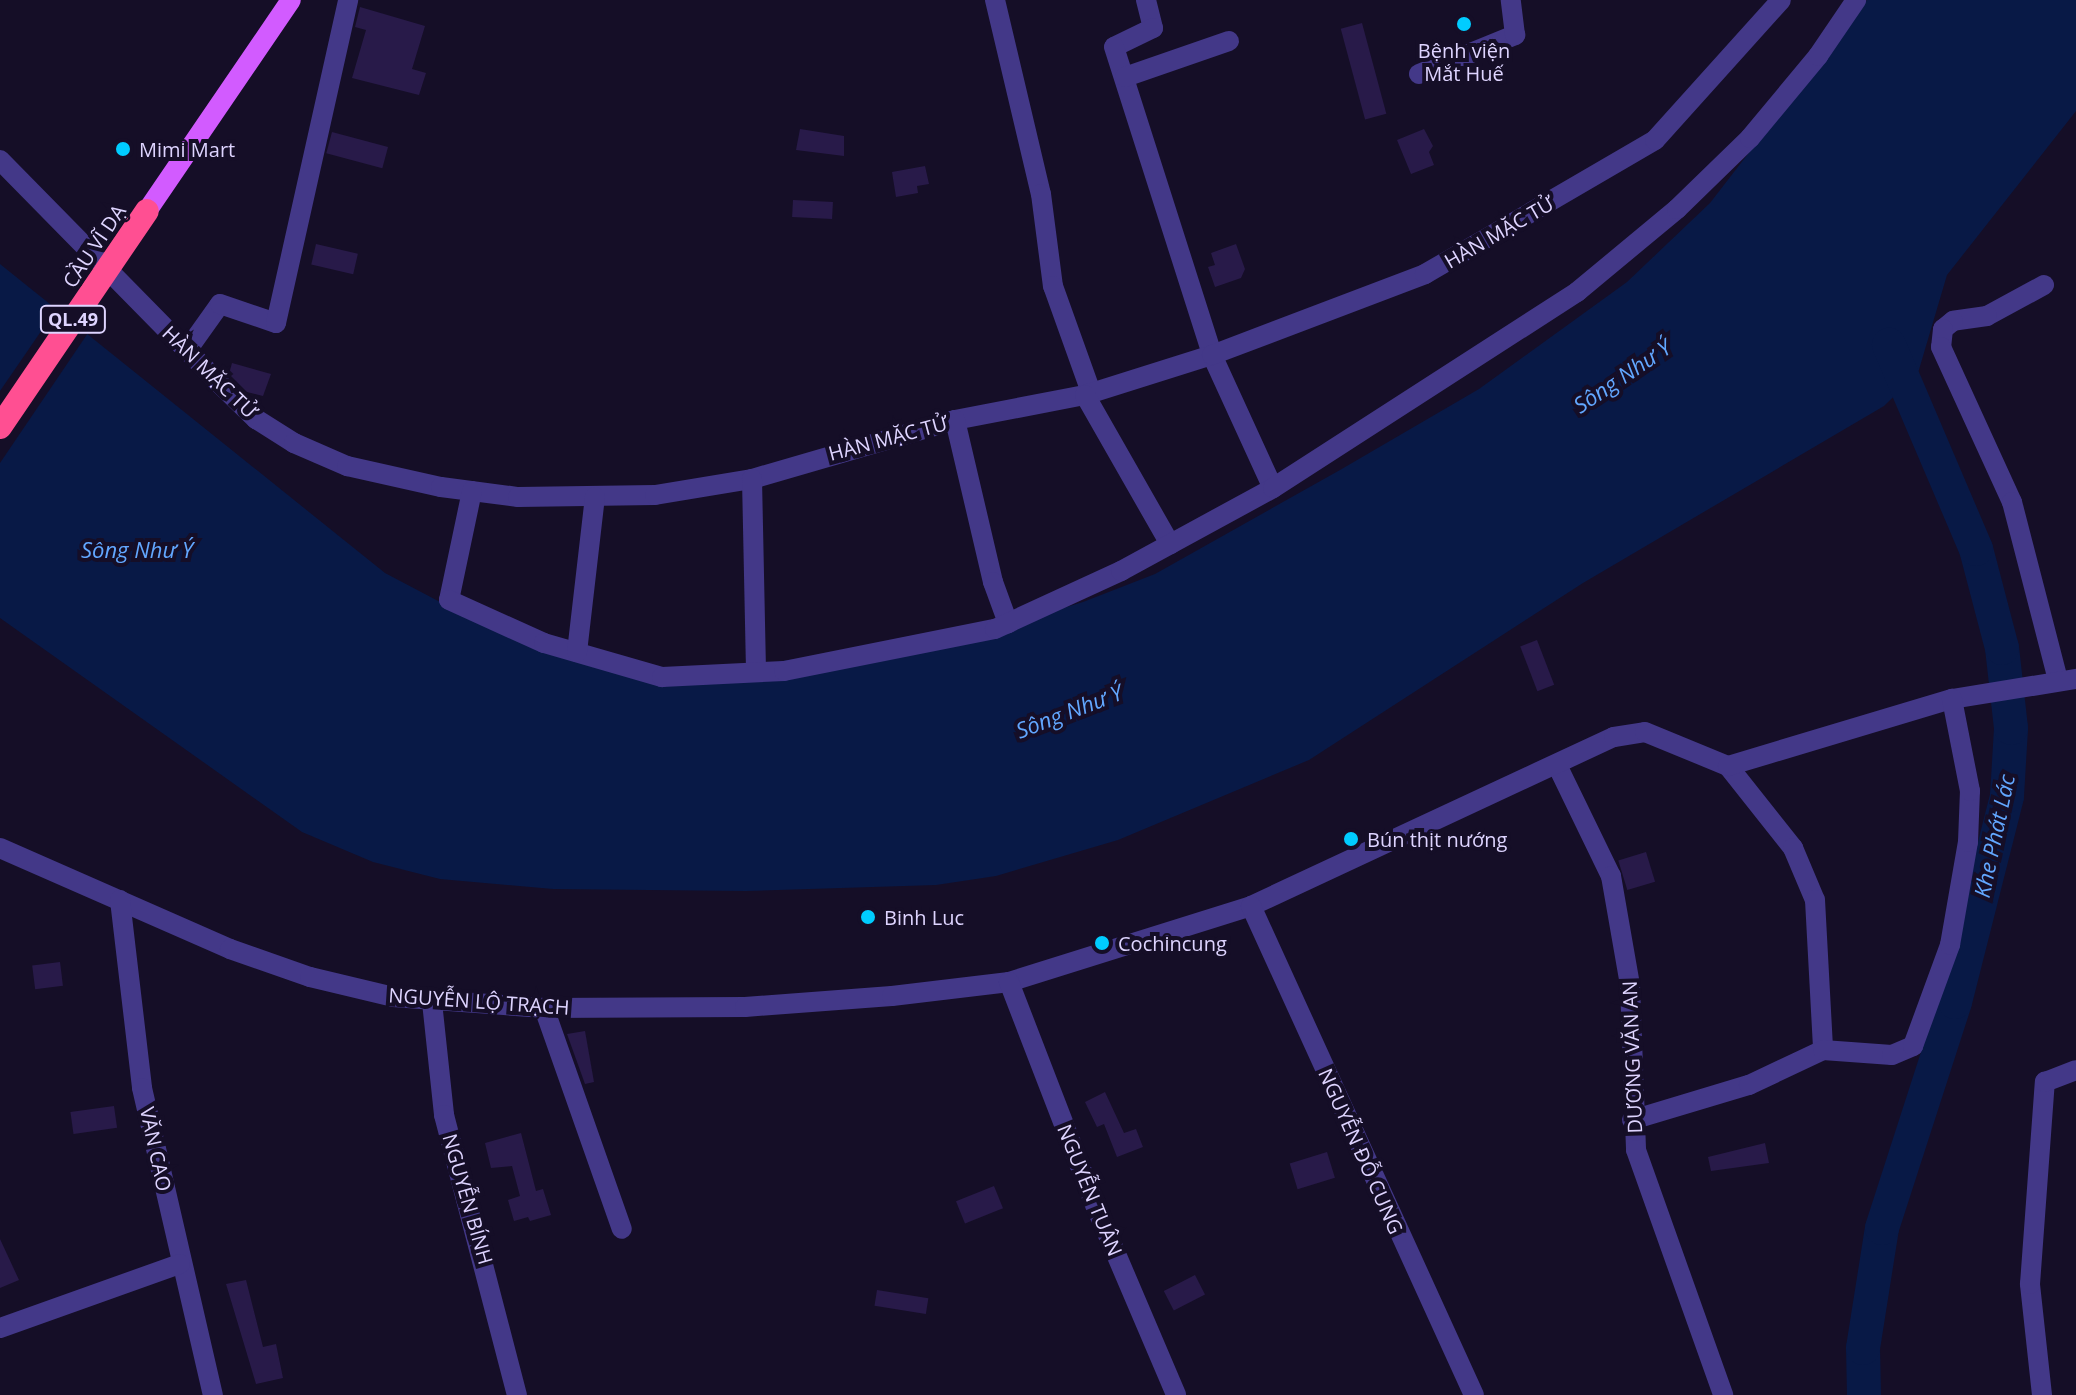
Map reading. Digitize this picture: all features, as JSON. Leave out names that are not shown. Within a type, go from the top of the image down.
[{"type":"highway","name":"CẦU VĨ DẠ","points":[[0,427],[147,211]]},
{"type":"main road","name":"QL.49","points":[[147,211],[291,0]]},
{"type":"street","points":[[188,349],[220,304],[276,323],[348,0]]},
{"type":"street","points":[[995,0],[1041,194],[1053,286],[1088,394],[1170,544]]},
{"type":"street","points":[[1146,0],[1153,28],[1114,47],[1212,355],[1273,488]]},
{"type":"street","points":[[1419,74],[1515,35],[1511,0]]},
{"type":"street","name":"HÀN MẶC TỬ","points":[[0,160],[78,245],[188,349],[256,419],[294,443],[360,469],[472,491],[595,497],[655,495],[752,479],[955,420],[1088,394],[1212,355],[1425,274],[1655,140],[1781,0]]},
{"type":"street","points":[[472,491],[449,600],[577,652],[662,677],[756,672],[887,651],[1008,623],[1170,544],[1273,488],[1564,301],[1677,209],[1750,138],[1818,56],[1856,0]]},
{"type":"street","points":[[1125,77],[1229,41]]},
{"type":"street","points":[[1823,1050],[1815,900],[1793,848],[1728,766],[1952,699],[2058,680],[2012,502],[1941,347],[1943,329],[1953,321],[1987,316],[2044,285]]},
{"type":"street","points":[[955,420],[993,582],[1008,623]]},
{"type":"street","points":[[752,479],[756,672]]},
{"type":"street","points":[[577,652],[595,497]]},
{"type":"street","points":[[1632,1120],[1749,1085],[1823,1050],[1892,1055],[1908,1050],[1945,960],[1962,898],[1969,829],[1965,756],[1952,699]]},
{"type":"street","name":"NGUYỄN LỘ TRẠCH","points":[[0,848],[310,977],[432,1002],[544,1008],[745,1007],[1009,982],[1251,906],[1558,767],[1614,737],[1645,732],[1728,766]]},
{"type":"street","name":"DƯƠNG VĂN AN","points":[[1558,767],[1611,876],[1623,921],[1630,985],[1632,1120],[1636,1150],[1723,1395]]},
{"type":"street","name":"VĂN CAO","points":[[120,900],[142,1088],[180,1264],[213,1395]]},
{"type":"street","name":"NGUYỄN ĐỖ CUNG","points":[[1251,906],[1474,1395]]},
{"type":"street","name":"NGUYỄN TUÂN","points":[[1009,982],[1176,1395]]},
{"type":"street","name":"NGUYỄN BÍNH","points":[[432,1002],[444,1115],[517,1395]]},
{"type":"street","points":[[544,1008],[622,1229]]},
{"type":"street","points":[[2042,1395],[2030,1284],[2045,1082],[2076,1070]]},
{"type":"street","points":[[0,1328],[180,1264]]},
{"type":"water","name":"Sông Như Ý","points":[[1867,0],[2076,0],[2076,111],[1947,275],[1918,373],[1884,406],[1583,583],[1309,760],[1118,840],[996,876],[936,885],[746,891],[553,889],[440,879],[373,862],[302,832],[0,618],[0,264],[385,573],[480,623],[688,676],[1004,626],[1083,602],[1155,574],[1340,470],[1479,389],[1627,282],[1710,203]]},
{"type":"pier","points":[[57,308],[88,333],[0,463],[0,391]]},
{"type":"building","points":[[360,7],[425,26],[412,69],[426,73],[419,95],[352,78],[366,30],[355,27]]},
{"type":"building","points":[[1362,23],[1386,114],[1365,119],[1341,29]]},
{"type":"building","points":[[800,129],[844,136],[844,156],[796,150]]},
{"type":"building","points":[[1424,129],[1433,146],[1429,152],[1434,165],[1411,174],[1397,140]]},
{"type":"building","points":[[332,132],[388,147],[382,168],[326,153]]},
{"type":"building","points":[[925,166],[929,184],[917,186],[918,193],[896,197],[892,172]]},
{"type":"building","points":[[793,200],[833,202],[832,219],[792,217]]},
{"type":"building","points":[[316,244],[358,254],[353,274],[311,264]]},
{"type":"building","points":[[1236,244],[1245,269],[1241,278],[1215,287],[1208,267],[1215,265],[1211,253]]},
{"type":"building","points":[[232,363],[271,374],[263,396],[247,392],[229,374]]},
{"type":"building","points":[[1537,640],[1554,685],[1537,691],[1520,646]]},
{"type":"building","points":[[1646,852],[1655,882],[1627,890],[1618,860]]},
{"type":"building","points":[[60,962],[63,986],[35,989],[32,965]]},
{"type":"building","points":[[585,1031],[594,1082],[585,1084],[567,1034]]},
{"type":"building","points":[[1105,1092],[1124,1133],[1136,1129],[1143,1147],[1117,1157],[1104,1124],[1097,1127],[1085,1102]]},
{"type":"building","points":[[114,1106],[117,1128],[73,1134],[70,1112]]},
{"type":"building","points":[[521,1133],[536,1191],[543,1189],[551,1215],[530,1221],[528,1217],[514,1221],[508,1200],[520,1196],[512,1166],[491,1168],[485,1143]]},
{"type":"building","points":[[1765,1143],[1769,1163],[1711,1171],[1708,1157]]},
{"type":"building","points":[[1327,1152],[1335,1178],[1298,1189],[1290,1163]]},
{"type":"building","points":[[994,1186],[1003,1208],[965,1224],[956,1201]]},
{"type":"building","points":[[0,1239],[19,1280],[0,1288]]},
{"type":"building","points":[[1195,1275],[1205,1295],[1174,1310],[1164,1291]]},
{"type":"building","points":[[246,1280],[263,1347],[276,1344],[283,1378],[256,1384],[226,1284]]},
{"type":"building","points":[[877,1290],[928,1298],[926,1314],[874,1306]]},
{"type":"waterway","name":"Khe Phát Lác","points":[[1864,1395],[1863,1348],[1882,1228],[1955,1002],[2007,796],[2011,728],[2002,648],[1976,549],[1889,345]]},
{"type":"place","name":"Bệnh viện Mắt Huế","points":[[1464,24]]},
{"type":"place","name":"Mimi Mart","points":[[123,149]]},
{"type":"place","name":"Bún thịt nướng","points":[[1351,839]]},
{"type":"place","name":"Binh Luc","points":[[868,917]]},
{"type":"place","name":"Cochincung","points":[[1102,943]]}]
